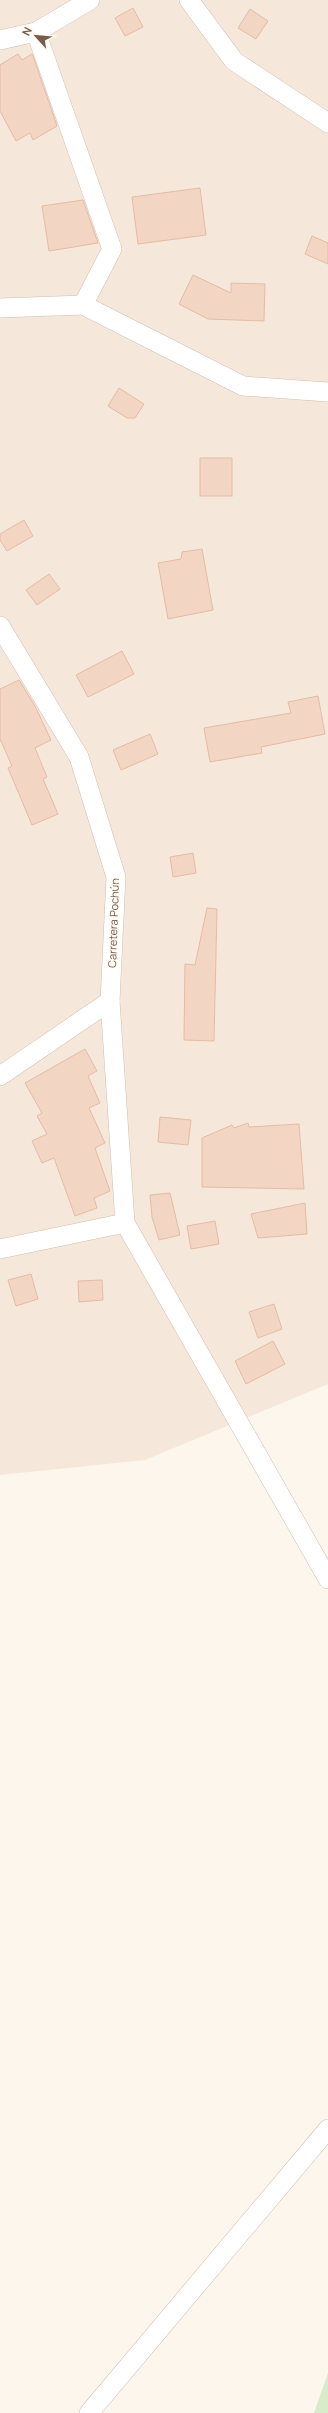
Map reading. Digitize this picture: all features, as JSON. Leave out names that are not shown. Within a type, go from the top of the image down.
[{"type":"street","points":[[0,40],[36,32],[90,0]]},
{"type":"street","points":[[189,0],[234,62],[328,123]]},
{"type":"street","points":[[36,32],[112,249],[83,304]]},
{"type":"street","points":[[0,308],[83,304],[243,386],[328,392]]},
{"type":"street","name":"Carretera Pochún","points":[[0,626],[79,757],[116,877],[110,1001],[125,1223]]},
{"type":"street","points":[[3,1068],[110,1001]]},
{"type":"street","points":[[0,1249],[125,1223],[328,1579]]},
{"type":"street","points":[[89,2413],[328,2129]]},
{"type":"shaded area","points":[[0,0],[328,0],[328,1384],[145,1460],[0,1475]]},
{"type":"green space","points":[[328,2373],[328,2413],[314,2413]]},
{"type":"building","points":[[133,8],[143,27],[125,36],[115,18]]},
{"type":"building","points":[[250,9],[268,21],[256,39],[238,28]]},
{"type":"building","points":[[18,54],[22,60],[32,54],[57,126],[33,140],[30,133],[16,141],[0,111],[0,65]]},
{"type":"building","points":[[200,188],[206,235],[138,244],[132,197]]},
{"type":"building","points":[[83,200],[98,243],[49,251],[42,206]]},
{"type":"building","points":[[312,236],[328,243],[328,264],[305,254]]},
{"type":"building","points":[[193,275],[231,293],[231,283],[265,284],[264,321],[208,319],[179,304]]},
{"type":"building","points":[[119,388],[144,404],[135,418],[127,418],[108,406]]},
{"type":"building","points":[[200,458],[232,458],[232,496],[200,496]]},
{"type":"building","points":[[24,520],[33,536],[7,551],[0,540],[0,534]]},
{"type":"building","points":[[202,549],[213,610],[168,619],[158,563],[181,559],[182,552]]},
{"type":"building","points":[[49,574],[60,589],[37,605],[26,590]]},
{"type":"building","points":[[122,651],[134,674],[88,697],[76,675]]},
{"type":"building","points":[[19,680],[35,706],[51,740],[35,748],[47,777],[43,779],[58,814],[32,825],[8,768],[12,766],[0,739],[0,689]]},
{"type":"building","points":[[318,696],[325,734],[261,747],[262,753],[210,762],[204,728],[291,713],[288,702]]},
{"type":"building","points":[[150,734],[158,754],[121,770],[113,750]]},
{"type":"building","points":[[193,853],[196,873],[173,877],[170,857]]},
{"type":"building","points":[[207,908],[217,909],[214,1041],[184,1040],[185,964],[195,965]]},
{"type":"building","points":[[85,1049],[97,1071],[88,1076],[100,1103],[89,1108],[105,1143],[95,1148],[110,1191],[94,1198],[97,1208],[75,1216],[54,1158],[42,1163],[32,1141],[47,1134],[37,1116],[42,1113],[25,1083]]},
{"type":"building","points":[[160,1117],[191,1120],[188,1145],[158,1142]]},
{"type":"building","points":[[248,1123],[249,1127],[299,1124],[304,1189],[202,1187],[202,1138],[232,1125],[234,1128]]},
{"type":"building","points":[[170,1193],[180,1235],[159,1240],[152,1217],[150,1195]]},
{"type":"building","points":[[305,1203],[307,1234],[258,1238],[251,1214]]},
{"type":"building","points":[[215,1221],[219,1244],[191,1249],[187,1226]]},
{"type":"building","points":[[31,1274],[38,1299],[16,1306],[8,1280]]},
{"type":"building","points":[[102,1280],[103,1300],[79,1302],[78,1281]]},
{"type":"building","points":[[274,1304],[282,1329],[258,1338],[249,1312]]},
{"type":"building","points":[[273,1341],[285,1364],[246,1384],[235,1361]]}]
